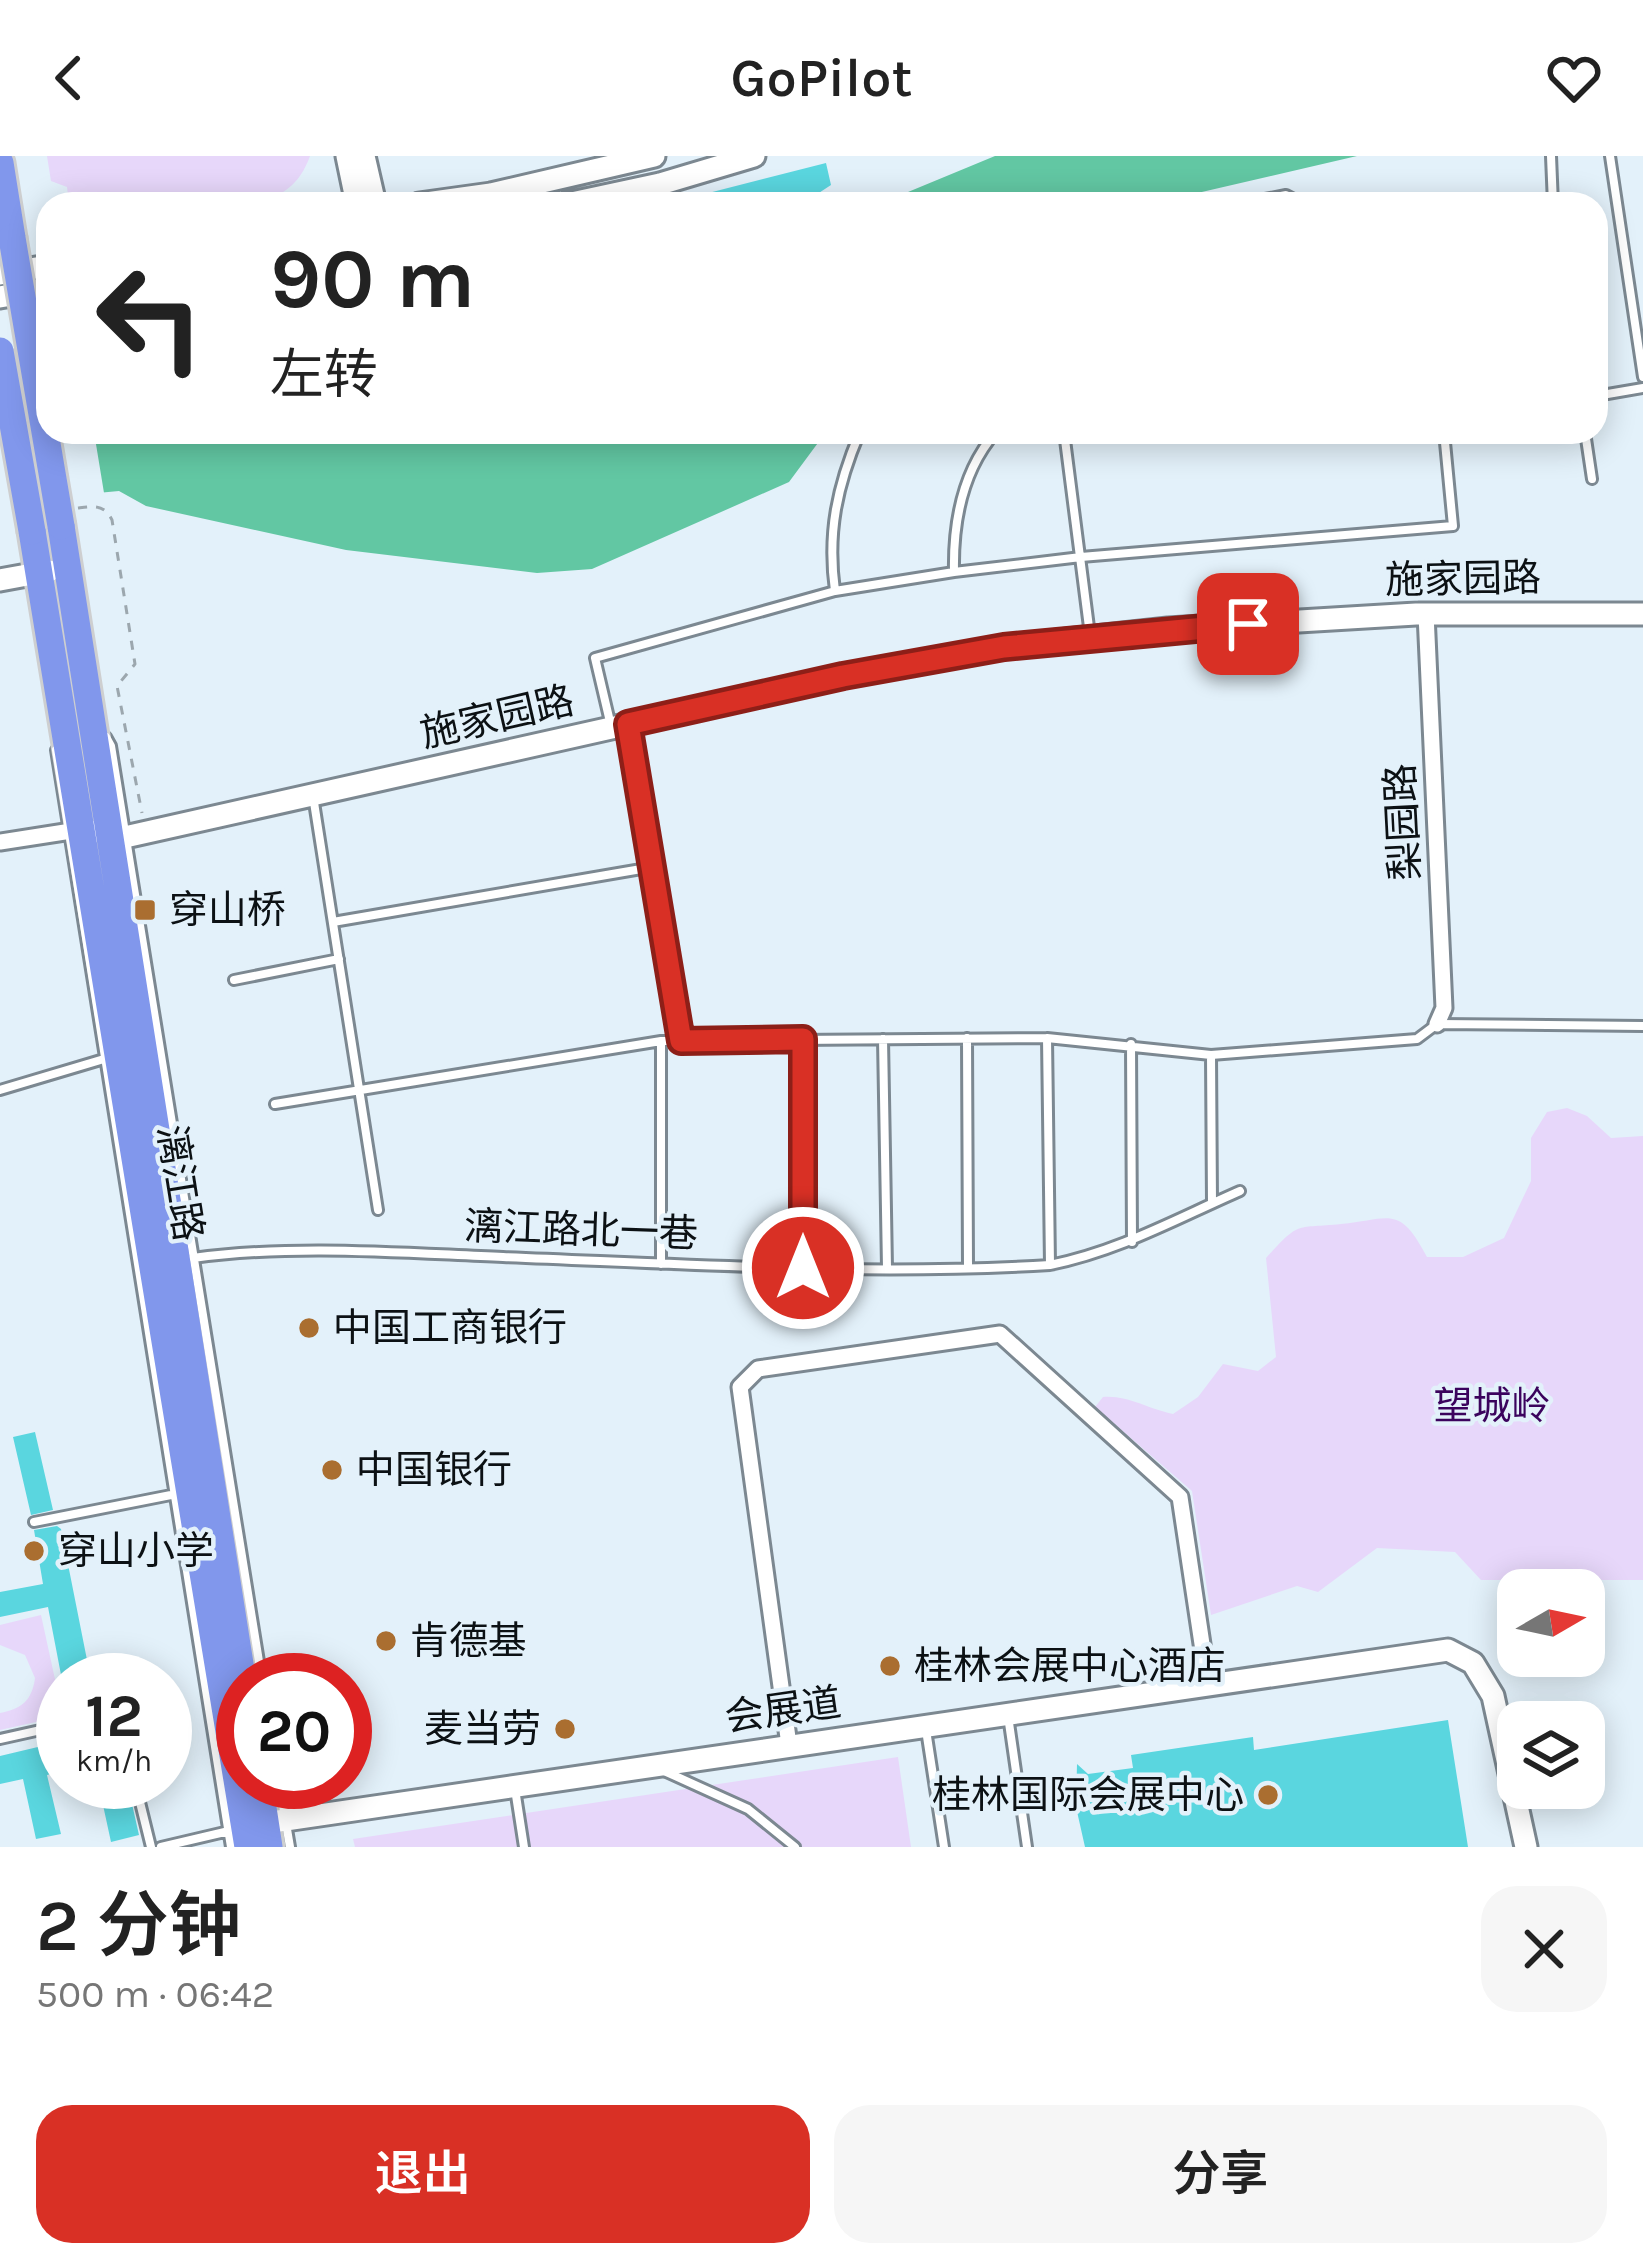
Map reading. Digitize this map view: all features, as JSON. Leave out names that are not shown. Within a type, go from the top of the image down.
[{"type":"highway","points":[[0,163],[36,355]]},
{"type":"highway","name":"漓江路","points":[[0,351],[38,572],[106,832],[253,1835]]},
{"type":"highway","points":[[54,444],[69,517]]},
{"type":"highway","name":"漓江路","points":[[69,517],[67,568],[76,706]]},
{"type":"highway","name":"漓江路","points":[[202,1488],[237,1653]]},
{"type":"street","points":[[347,156],[354,192]]},
{"type":"street","points":[[364,156],[372,192]]},
{"type":"street","points":[[499,192],[654,156]]},
{"type":"street","points":[[623,192],[754,156]]},
{"type":"street","points":[[0,274],[36,268]]},
{"type":"street","points":[[0,297],[36,291]]},
{"type":"street","points":[[0,580],[67,568]]},
{"type":"street","name":"施家园路","points":[[106,832],[313,795],[863,672],[1090,637],[1426,614],[1643,614]]},
{"type":"street","name":"梨园路","points":[[1426,614],[1444,1008],[1437,1024]]},
{"type":"street","points":[[0,842],[106,832]]},
{"type":"street","points":[[789,1745],[740,1387],[758,1369],[956,1340],[1000,1334],[1180,1497],[1208,1684]]},
{"type":"street","name":"会展道","points":[[253,1835],[514,1784],[1448,1650],[1473,1663],[1492,1696],[1526,1847]]},
{"type":"lane","points":[[1551,156],[1551,192]]},
{"type":"lane","points":[[1610,156],[1643,377]]},
{"type":"lane","points":[[1608,394],[1643,388]]},
{"type":"lane","points":[[835,591],[829,549],[834,508],[856,444]]},
{"type":"lane","points":[[954,572],[953,539],[960,501],[988,444]]},
{"type":"lane","points":[[1066,444],[1090,637]]},
{"type":"lane","points":[[681,1041],[653,867],[620,726],[595,658],[835,591],[954,572],[1453,526],[1445,444]]},
{"type":"lane","points":[[1587,444],[1592,479]]},
{"type":"lane","points":[[76,706],[110,746],[104,1059],[202,1488],[254,1653]]},
{"type":"lane","points":[[313,795],[378,1210]]},
{"type":"lane","points":[[106,832],[193,1258],[202,1488]]},
{"type":"lane","points":[[333,922],[653,867]]},
{"type":"lane","points":[[234,980],[339,959]]},
{"type":"lane","points":[[275,1104],[661,1040],[1047,1038],[1211,1055],[1417,1039],[1437,1024],[1643,1026]]},
{"type":"lane","points":[[967,1038],[968,1267]]},
{"type":"lane","points":[[1047,1038],[1050,1265]]},
{"type":"lane","points":[[803,1039],[803,1268]]},
{"type":"lane","points":[[883,1039],[887,1268]]},
{"type":"lane","points":[[661,1040],[661,1264]]},
{"type":"lane","points":[[1131,1044],[1132,1241]]},
{"type":"lane","points":[[1211,1055],[1212,1203]]},
{"type":"lane","points":[[0,1090],[104,1059]]},
{"type":"lane","name":"漓江路北一巷","points":[[193,1258],[238,1252],[371,1253],[803,1268],[1050,1265],[1132,1241],[1240,1191]]},
{"type":"lane","points":[[34,1522],[202,1488]]},
{"type":"lane","points":[[1008,1714],[1027,1847]]},
{"type":"lane","points":[[926,1726],[944,1847]]},
{"type":"lane","points":[[0,1739],[36,1731]]},
{"type":"lane","points":[[650,1765],[748,1809],[795,1847]]},
{"type":"lane","points":[[514,1784],[524,1847]]},
{"type":"lane","points":[[142,1809],[151,1847]]},
{"type":"lane","points":[[161,1847],[253,1835],[290,1847]]},
{"type":"path","points":[[69,517],[98,506],[112,520],[135,664],[117,686],[106,832]]},
{"type":"green space","points":[[47,156],[310,156],[293,184],[281,192],[68,192],[67,187],[51,181]]},
{"type":"green space","name":"望城岭","points":[[1567,1108],[1587,1116],[1611,1138],[1643,1136],[1643,1580],[1605,1580],[1605,1569],[1497,1569],[1497,1580],[1481,1580],[1455,1552],[1377,1548],[1318,1592],[1297,1586],[1211,1615],[1192,1491],[1095,1407],[1103,1397],[1112,1397],[1173,1414],[1198,1397],[1223,1364],[1258,1371],[1276,1357],[1266,1258],[1299,1229],[1392,1219],[1409,1229],[1427,1257],[1463,1257],[1504,1238],[1531,1181],[1531,1138],[1547,1112]]},
{"type":"green space","points":[[41,1615],[49,1653],[36,1653],[36,1722],[0,1730],[0,1713],[24,1703],[35,1678],[25,1655],[0,1645],[0,1625]]},
{"type":"green space","points":[[898,1757],[911,1847],[355,1847],[353,1839]]},
{"type":"shaded area","points":[[995,156],[1357,156],[1202,192],[908,192]]},
{"type":"shaded area","points":[[40,444],[817,444],[789,482],[592,569],[537,573],[346,550],[146,506],[119,491],[0,502]]},
{"type":"pier","points":[[36,385],[36,444],[96,444],[105,499],[0,508],[0,391]]},
{"type":"building","points":[[826,163],[831,185],[820,192],[712,192]]},
{"type":"building","points":[[35,1432],[53,1510],[31,1515],[13,1437]]},
{"type":"building","points":[[61,1529],[86,1653],[57,1653],[48,1607],[0,1617],[0,1592],[43,1584],[34,1530]]},
{"type":"building","name":"桂林国际会展中心","points":[[1448,1720],[1468,1847],[1085,1847],[1076,1807],[1077,1764],[1088,1774],[1133,1768],[1131,1755],[1253,1737],[1254,1750]]},
{"type":"building","points":[[36,1747],[36,1809],[55,1809],[61,1834],[36,1839],[23,1779],[0,1784],[0,1756]]},
{"type":"building","points":[[104,1809],[133,1809],[139,1835],[111,1842]]},
{"type":"place","name":"穿山桥","points":[[145,910]]},
{"type":"place","name":"中国工商银行","points":[[309,1328]]},
{"type":"place","name":"中国银行","points":[[332,1470]]},
{"type":"place","name":"穿山小学","points":[[34,1551]]},
{"type":"place","name":"肯德基","points":[[386,1641]]},
{"type":"place","name":"桂林会展中心酒店","points":[[890,1666]]},
{"type":"place","name":"麦当劳","points":[[565,1729]]},
{"type":"place","name":"桂林国际会展中心","points":[[1268,1795]]},
{"type":"route","points":[[803,1268],[803,1039],[681,1041],[628,724],[843,676],[1004,647],[1248,624]]}]
